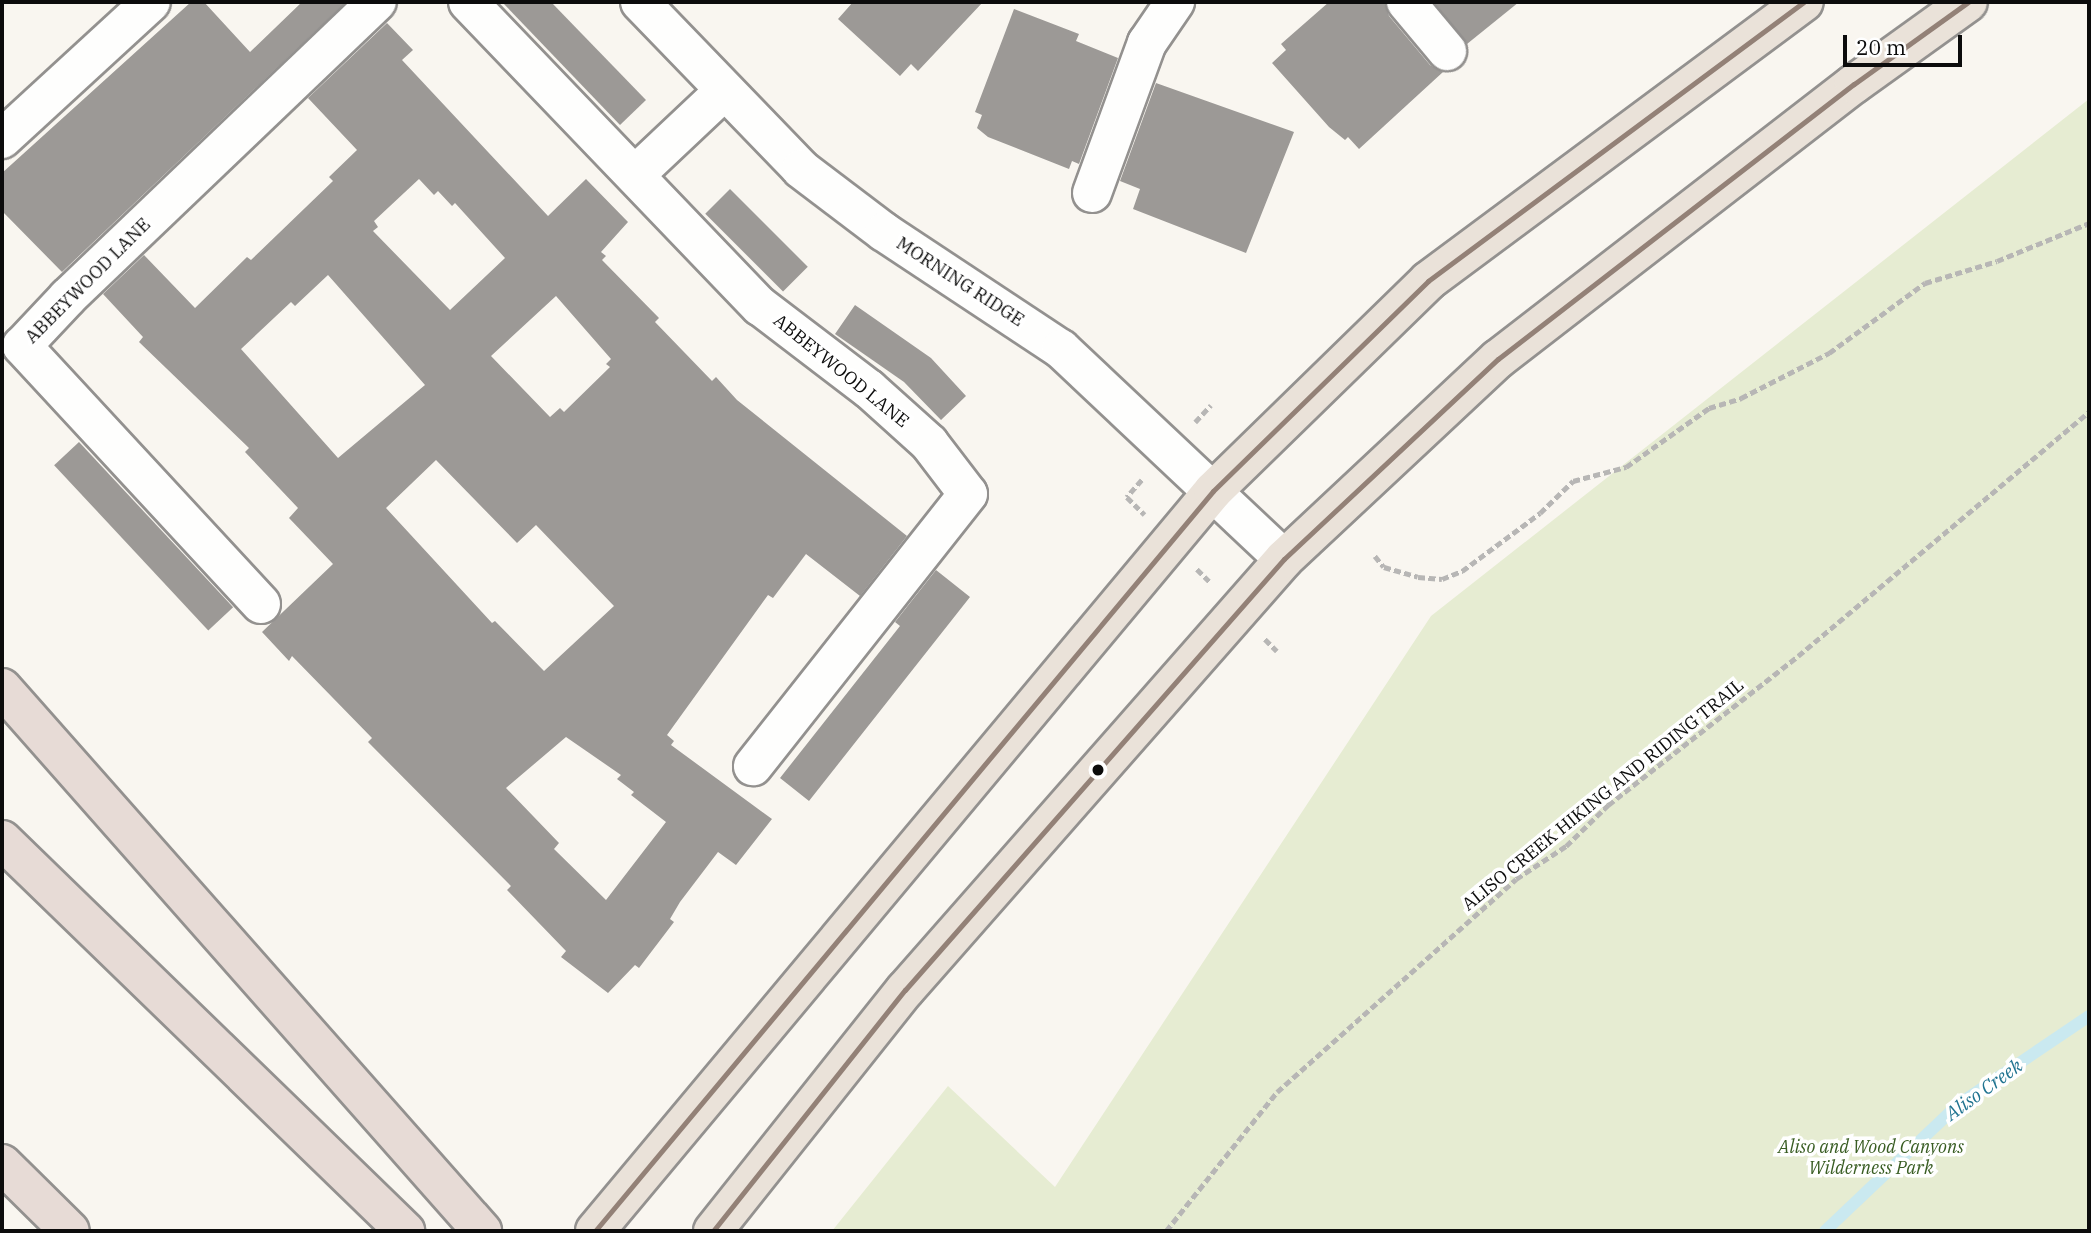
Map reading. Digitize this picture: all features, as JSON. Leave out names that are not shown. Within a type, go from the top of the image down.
[{"type":"highway","points":[[2,688],[482,1231]]},
{"type":"highway","points":[[2,695],[43,736]]},
{"type":"highway","points":[[2,840],[405,1231]]},
{"type":"highway","points":[[2,1164],[70,1231]]},
{"type":"highway","points":[[2,1181],[60,1231]]},
{"type":"main road","points":[[605,1219],[1213,491],[1429,281],[1804,2]]},
{"type":"main road","points":[[713,1231],[905,990],[1284,559],[1499,359],[1843,92],[1968,2]]},
{"type":"street","points":[[2,139],[151,2]]},
{"type":"street","name":"ABBEYWOOD LANE","points":[[261,604],[22,346],[68,297],[377,2]]},
{"type":"street","name":"ABBEYWOOD LANE","points":[[468,2],[760,306],[869,388],[929,443],[968,494],[753,766]]},
{"type":"street","name":"MORNING RIDGE","points":[[640,2],[801,169],[884,232],[1061,349],[1284,559]]},
{"type":"street","points":[[1092,193],[1147,43],[1175,2]]},
{"type":"street","points":[[1406,2],[1447,51]]},
{"type":"street","points":[[636,174],[724,91]]},
{"type":"path","points":[[1375,556],[1384,566],[1418,577],[1442,579],[1462,571],[1540,513],[1573,481],[1626,467],[1709,408],[1741,398],[1829,353],[1925,283],[1997,261],[2089,223]]},
{"type":"path","name":"ALISO CREEK HIKING AND RIDING TRAIL","points":[[1166,1231],[1277,1092],[1506,888],[1566,846],[1608,805],[1798,656],[2089,412]]},
{"type":"green space","name":"Aliso and Wood Canyons Wilderness Park","points":[[2089,99],[2089,1231],[832,1231],[948,1086],[1055,1187],[1431,616]]},
{"type":"building","points":[[191,2],[204,2],[250,52],[302,2],[346,2],[62,272],[2,211],[2,173]]},
{"type":"building","points":[[502,2],[551,2],[646,100],[620,125]]},
{"type":"building","points":[[853,2],[983,2],[918,71],[911,64],[900,76],[838,19]]},
{"type":"building","points":[[1329,2],[1385,2],[1389,16],[1430,65],[1443,72],[1359,149],[1348,137],[1345,140],[1329,127],[1272,63],[1286,50],[1281,44]]},
{"type":"building","points":[[1434,2],[1519,2],[1467,44]]},
{"type":"building","points":[[1014,9],[1079,34],[1076,41],[1118,58],[1079,164],[1072,161],[1069,169],[988,137],[977,128],[982,115],[975,112]]},
{"type":"building","points":[[387,23],[413,50],[402,60],[548,216],[586,179],[628,222],[601,252],[606,256],[602,260],[659,318],[655,322],[712,381],[716,377],[737,400],[907,536],[860,596],[806,554],[773,598],[768,595],[667,735],[674,741],[671,745],[772,819],[736,865],[718,852],[680,902],[670,919],[674,922],[639,968],[635,965],[608,993],[561,957],[566,951],[507,890],[511,886],[368,742],[372,738],[292,656],[289,661],[262,632],[333,564],[289,518],[298,508],[245,452],[249,448],[139,342],[143,337],[103,294],[144,255],[195,308],[247,257],[251,260],[333,181],[329,177],[357,150],[308,98]],"holes":[[[419,179],[434,195],[438,191],[452,206],[455,203],[505,258],[450,310],[373,231],[378,227],[374,221]],[[328,275],[425,385],[338,458],[241,349],[291,302],[295,306]],[[556,296],[611,359],[606,364],[610,367],[564,412],[560,408],[550,417],[491,356]],[[436,460],[517,543],[536,525],[614,606],[544,671],[495,621],[492,623],[386,508]],[[566,737],[621,775],[617,779],[634,792],[631,795],[666,822],[606,900],[554,849],[559,843],[506,788]]]},
{"type":"building","points":[[1156,83],[1294,132],[1246,253],[1133,209],[1140,189],[1120,181]]},
{"type":"building","points":[[730,189],[808,267],[783,292],[705,214]]},
{"type":"building","points":[[855,305],[931,358],[966,396],[941,420],[904,382],[835,334]]},
{"type":"building","points":[[79,442],[233,607],[208,630],[54,465]]},
{"type":"building","points":[[936,570],[970,597],[809,801],[780,778],[900,626],[895,622]]},
{"type":"waterway","name":"Aliso Creek","points":[[1825,1231],[1959,1104],[2089,1016]]},
{"type":"transit line","points":[[595,1231],[1213,491],[1428,281],[1804,2]]},
{"type":"transit line","points":[[713,1231],[905,990],[1284,559],[1498,359],[1854,84],[1968,2]]}]
